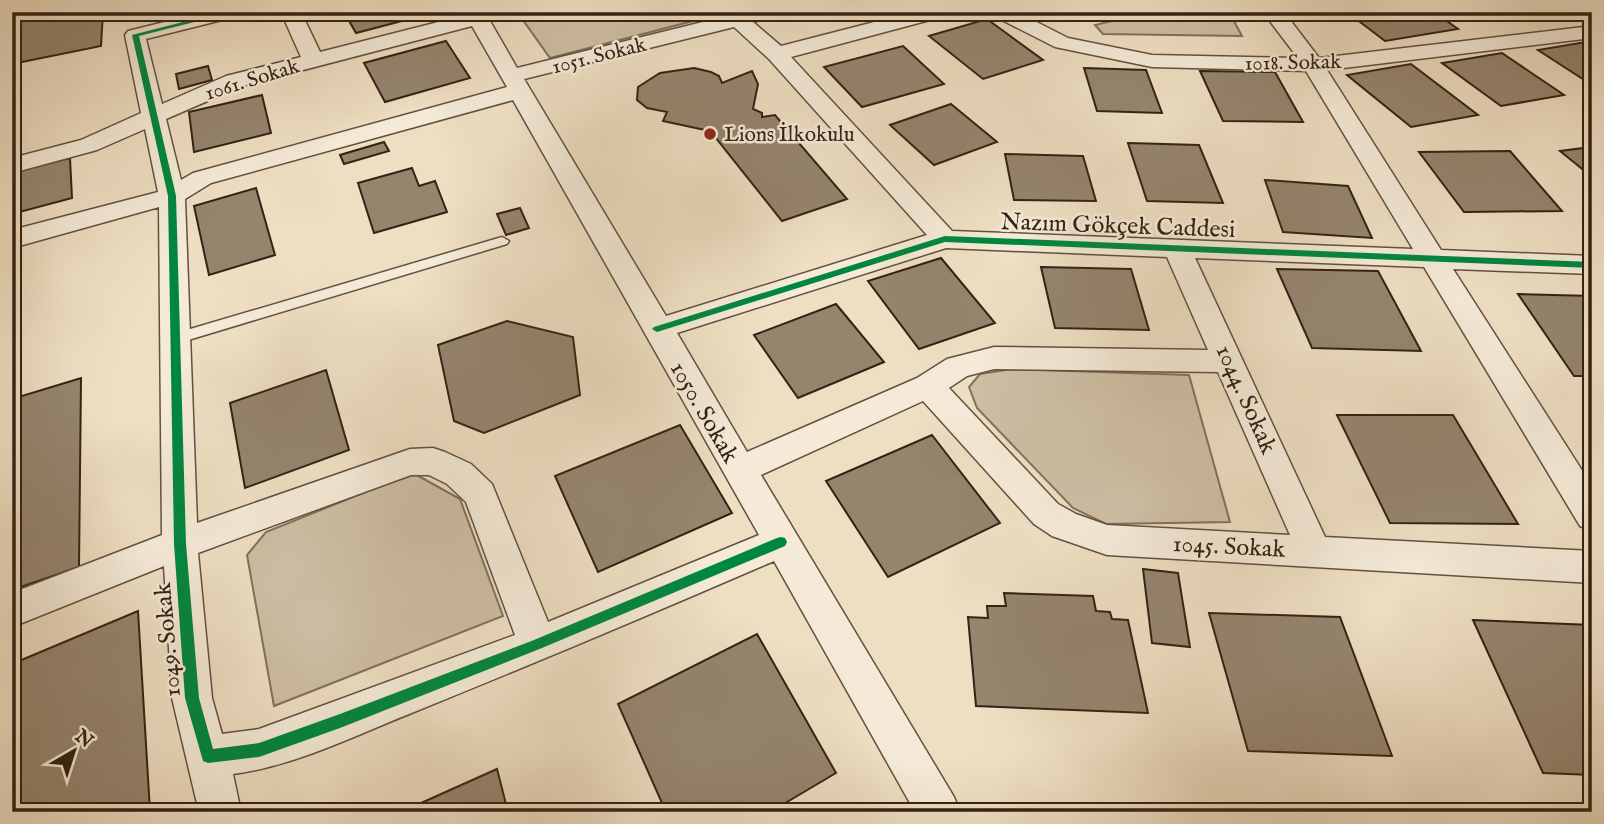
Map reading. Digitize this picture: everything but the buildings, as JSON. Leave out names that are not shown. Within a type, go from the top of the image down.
[{"type":"street","name":"1049. Sokak","points":[[220,812],[192,698],[180,544],[172,196],[135,35],[231,12]]},
{"type":"street","points":[[291,12],[313,60]]},
{"type":"street","name":"1051. Sokak","points":[[12,239],[172,196],[202,178],[515,83],[768,12]]},
{"type":"street","points":[[777,54],[938,12]]},
{"type":"street","name":"1018. Sokak","points":[[1001,12],[1062,43],[1152,61],[1313,65],[1592,32]]},
{"type":"street","points":[[1273,12],[1293,35],[1313,65],[1592,516]]},
{"type":"street","name":"1061. Sokak","points":[[12,166],[89,145],[234,81],[483,14]]},
{"type":"street","name":"1050. Sokak","points":[[483,14],[515,83],[939,812]]},
{"type":"street","points":[[739,20],[777,54],[945,239]]},
{"type":"street","name":"Nazım Gökçek Caddesi","points":[[657,329],[945,239],[1592,265]]},
{"type":"street","name":"1044. Sokak","points":[[1177,248],[1314,550]]},
{"type":"street","points":[[739,470],[928,386],[958,367],[994,358],[1230,361]]},
{"type":"street","name":"1045. Sokak","points":[[928,386],[1046,514],[1064,525],[1107,540],[1592,567]]},
{"type":"street","points":[[12,610],[180,544],[410,462],[433,461],[459,474],[480,494],[538,644]]},
{"type":"street","points":[[208,756],[259,750],[538,644],[781,542]]},
{"type":"lane","points":[[175,339],[502,241]]},
{"type":"shaded area","points":[[728,12],[550,58],[518,13]]},
{"type":"shaded area","points":[[1149,12],[1229,12],[1242,36],[1103,34],[1095,25]]},
{"type":"shaded area","points":[[1012,369],[1189,375],[1230,522],[1106,524],[1073,508],[977,408],[969,387],[980,374]]},
{"type":"shaded area","points":[[413,473],[460,499],[503,616],[274,706],[247,555],[266,532]]},
{"type":"cycle path","points":[[231,12],[135,35],[172,196],[180,544],[192,698],[208,756],[259,750],[340,721],[538,644],[781,542]]},
{"type":"cycle path","points":[[657,329],[945,239],[1592,265]]},
{"type":"place","name":"Lions İlkokulu","points":[[710,134]]}]
